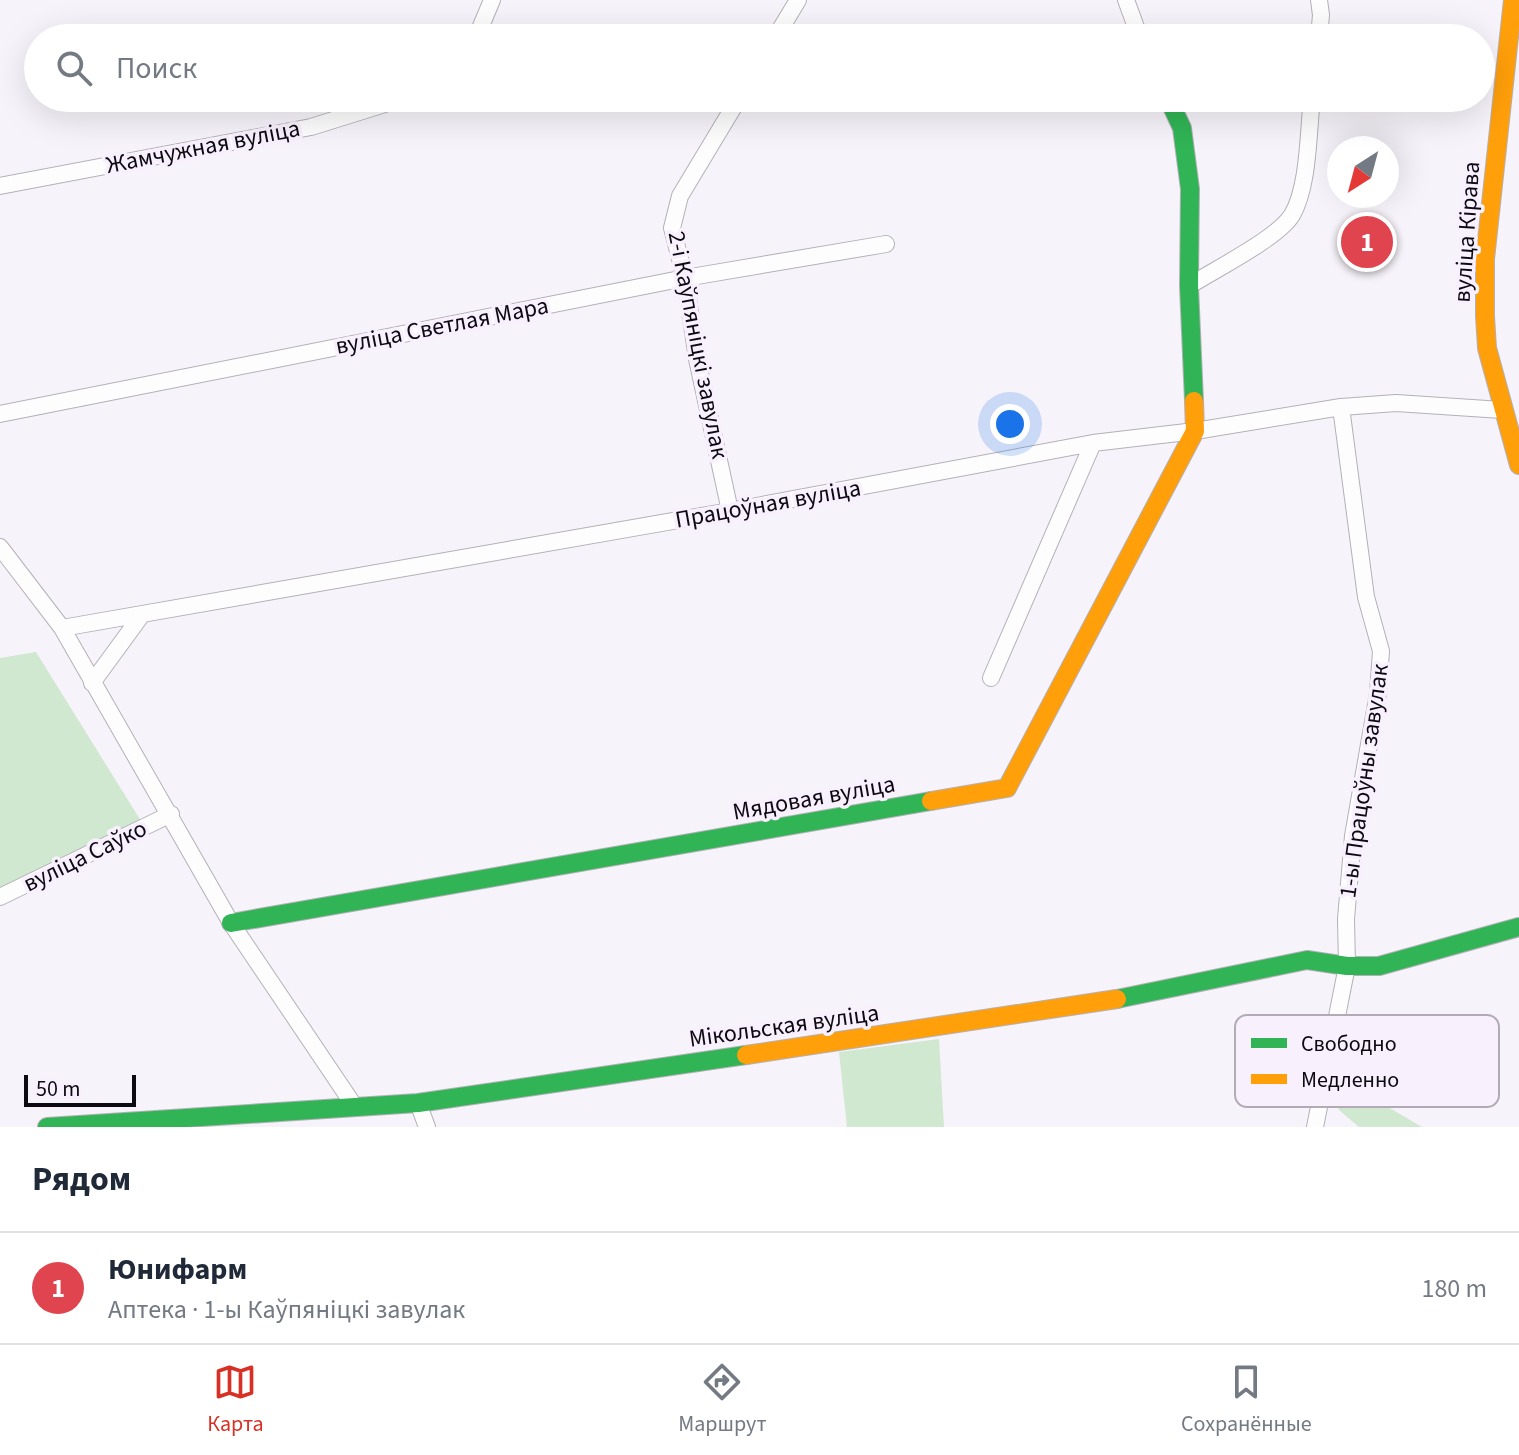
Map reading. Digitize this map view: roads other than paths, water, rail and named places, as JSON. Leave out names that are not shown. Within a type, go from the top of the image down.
[{"type":"street","points":[[482,24],[492,0]]},
{"type":"street","points":[[783,24],[798,0]]},
{"type":"street","points":[[1126,0],[1135,24]]},
{"type":"street","points":[[1319,0],[1320,24]]},
{"type":"street","name":"вуліца Кірава","points":[[1513,0],[1485,259],[1487,348],[1511,411],[1519,465]]},
{"type":"street","name":"Жамчужная вуліца","points":[[0,186],[311,127],[359,112]]},
{"type":"street","name":"2-і Каўпяніцкі завулак","points":[[730,511],[697,359],[685,278],[672,228],[680,196],[731,112]]},
{"type":"street","points":[[1175,112],[1182,128],[1190,189],[1189,286],[1195,431]]},
{"type":"street","points":[[1189,286],[1274,233],[1290,217],[1300,196],[1310,112]]},
{"type":"street","name":"вуліца Светлая Мара","points":[[0,414],[685,278],[886,244]]},
{"type":"street","name":"Працоўная вуліца","points":[[62,628],[730,511],[1093,443],[1195,431],[1341,407],[1396,403],[1511,411]]},
{"type":"street","name":"1-ы Працоўны завулак","points":[[1337,1015],[1347,966],[1346,919],[1353,836],[1378,693],[1381,651],[1366,597],[1341,407]]},
{"type":"street","name":"Мядовая вуліца","points":[[231,923],[1007,788],[1195,431]]},
{"type":"street","points":[[991,678],[1093,443]]},
{"type":"street","points":[[0,547],[62,628],[231,923],[355,1107]]},
{"type":"street","points":[[92,683],[141,616]]},
{"type":"street","name":"вуліца Саўко","points":[[0,897],[171,814]]},
{"type":"street","name":"Мікольская вуліца","points":[[47,1127],[418,1103],[1090,1005],[1307,960],[1347,966],[1379,966],[1519,927]]},
{"type":"street","points":[[418,1103],[427,1127]]},
{"type":"street","name":"1-ы Працоўны завулак","points":[[1315,1127],[1319,1107]]},
{"type":"place","name":"Юнифарм","points":[[1367,242]]}]
